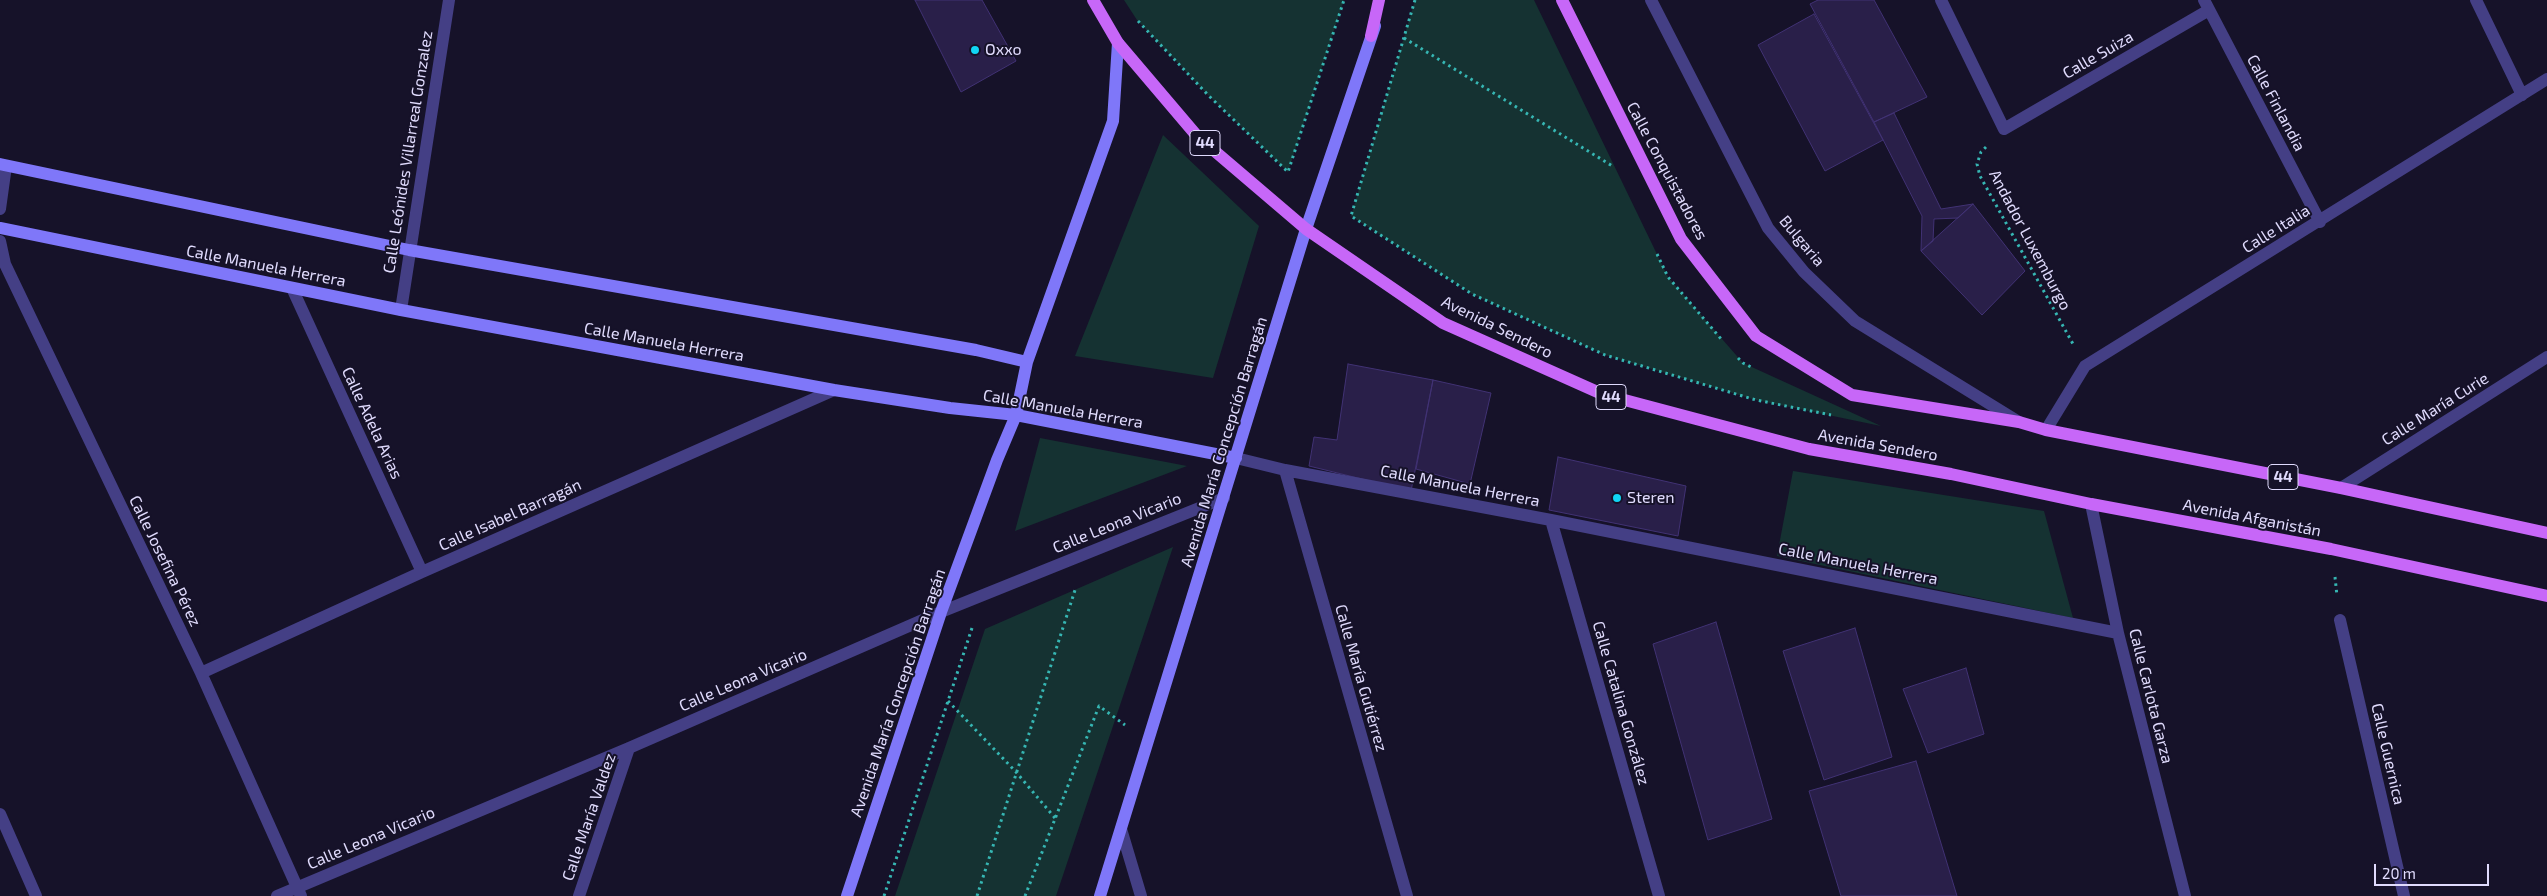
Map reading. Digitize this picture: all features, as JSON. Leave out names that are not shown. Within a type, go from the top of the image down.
[{"type":"main road","name":"44","points":[[1093,0],[1118,43]]},
{"type":"main road","points":[[1371,36],[1379,0]]},
{"type":"main road","name":"Calle Conquistadores","points":[[1562,0],[1681,239],[1756,336],[1852,395],[2019,422]]},
{"type":"main road","name":"Avenida Sendero","points":[[1118,43],[1197,136],[1306,229],[1443,322],[1602,394],[1809,449],[1951,474]]},
{"type":"main road","name":"44","points":[[2019,422],[2046,430],[2341,488],[2547,533]]},
{"type":"main road","name":"Avenida Afganistán","points":[[1951,474],[2091,504],[2331,549],[2547,596]]},
{"type":"street","name":"Calle Leónides Villarreal Gonzalez","points":[[401,310],[449,0]]},
{"type":"street","name":"Avenida María Concepción Barragán","points":[[1100,896],[1306,229],[1383,0]]},
{"type":"street","name":"Bulgaria","points":[[1651,0],[1768,228],[1804,272],[1855,321],[2019,422]]},
{"type":"street","points":[[1941,0],[2004,129]]},
{"type":"street","points":[[2476,0],[2522,95]]},
{"type":"street","name":"Calle Suiza","points":[[2004,129],[2207,5]]},
{"type":"street","name":"Calle Finlandia","points":[[2207,5],[2320,222]]},
{"type":"street","name":"Avenida María Concepción Barragán","points":[[847,896],[941,612],[997,460],[1016,415],[1027,362],[1112,121],[1118,43]]},
{"type":"street","name":"Calle Italia","points":[[2046,430],[2085,366],[2320,222],[2547,79]]},
{"type":"street","points":[[0,209],[3,165],[409,250],[976,350],[1027,362]]},
{"type":"street","name":"Calle Manuela Herrera","points":[[0,228],[401,310],[834,390],[950,408],[1016,415],[1236,458],[1285,470],[1551,520],[2118,633]]},
{"type":"street","name":"Calle Josefina Pérez","points":[[0,241],[2,265],[201,674],[299,891]]},
{"type":"street","name":"Calle Adela Arias","points":[[292,288],[422,572]]},
{"type":"street","name":"Calle María Curie","points":[[2341,488],[2547,357]]},
{"type":"street","name":"Calle Isabel Barragán","points":[[201,674],[422,572],[834,390]]},
{"type":"street","name":"Calle María Gutiérrez","points":[[1285,470],[1407,896]]},
{"type":"street","name":"Calle Leona Vicario","points":[[277,896],[299,891],[941,612],[1224,498]]},
{"type":"street","name":"Calle Carlota Garza","points":[[2091,504],[2118,633],[2185,896]]},
{"type":"street","name":"Calle Catalina González","points":[[1551,520],[1659,896]]},
{"type":"street","name":"Calle Guernica","points":[[2340,620],[2404,896]]},
{"type":"street","name":"Calle María Valdez","points":[[579,896],[629,748]]},
{"type":"street","points":[[0,814],[36,896]]},
{"type":"street","points":[[1121,829],[1141,896]]},
{"type":"path","points":[[1137,20],[1208,95],[1288,172],[1344,0]]},
{"type":"path","points":[[1415,0],[1351,216],[1472,294],[1605,356],[1756,400],[1833,416]]},
{"type":"path","points":[[1404,38],[1614,167]]},
{"type":"path","name":"Andador Luxemburgo","points":[[2004,129],[1981,152],[1977,164],[1980,176],[2085,366]]},
{"type":"path","points":[[1610,158],[1619,175]]},
{"type":"path","points":[[1656,251],[1668,277],[1724,342]]},
{"type":"path","points":[[1736,356],[1743,363],[1760,371]]},
{"type":"path","points":[[2331,549],[2340,620]]},
{"type":"path","points":[[977,896],[1087,553]]},
{"type":"path","points":[[884,896],[975,620]]},
{"type":"path","points":[[948,701],[1016,772],[1055,818]]},
{"type":"path","points":[[1026,896],[1099,706],[1128,727],[1131,718]]},
{"type":"green space","points":[[1124,0],[1344,0],[1288,172],[1208,95],[1137,20]]},
{"type":"green space","points":[[1415,0],[1534,0],[1668,277],[1743,363],[1881,426],[1756,400],[1605,355],[1472,294],[1351,216]]},
{"type":"green space","points":[[1163,135],[1259,226],[1213,378],[1075,356]]},
{"type":"green space","points":[[1040,438],[1187,466],[1015,531]]},
{"type":"green space","points":[[1793,471],[2044,511],[2073,618],[1777,556]]},
{"type":"green space","points":[[1173,547],[1056,896],[895,896],[985,629]]},
{"type":"building","name":"Oxxo","points":[[915,0],[982,0],[1016,61],[961,92]]},
{"type":"building","points":[[1818,0],[1874,0],[1927,97],[1874,122],[1810,4]]},
{"type":"building","points":[[1814,14],[1883,140],[1825,171],[1758,45]]},
{"type":"building","points":[[1894,113],[1941,209],[1973,204],[1958,218],[1934,219],[1933,241],[1921,251],[1922,216],[1874,122]]},
{"type":"building","points":[[1973,204],[2025,271],[1982,315],[1921,251]]},
{"type":"building","points":[[1348,364],[1433,380],[1411,491],[1309,466],[1314,437],[1337,440]]},
{"type":"building","points":[[1433,380],[1491,393],[1470,484],[1416,469]]},
{"type":"building","name":"Steren","points":[[1558,457],[1686,486],[1678,536],[1549,510]]},
{"type":"building","points":[[1716,622],[1772,819],[1708,840],[1653,644]]},
{"type":"building","points":[[1855,628],[1892,757],[1824,780],[1783,651]]},
{"type":"building","points":[[1966,668],[1984,734],[1928,753],[1903,689]]},
{"type":"building","points":[[1916,761],[1957,896],[1841,896],[1809,791]]},
{"type":"place","name":"Oxxo","points":[[975,50]]},
{"type":"place","name":"Steren","points":[[1617,498]]}]
